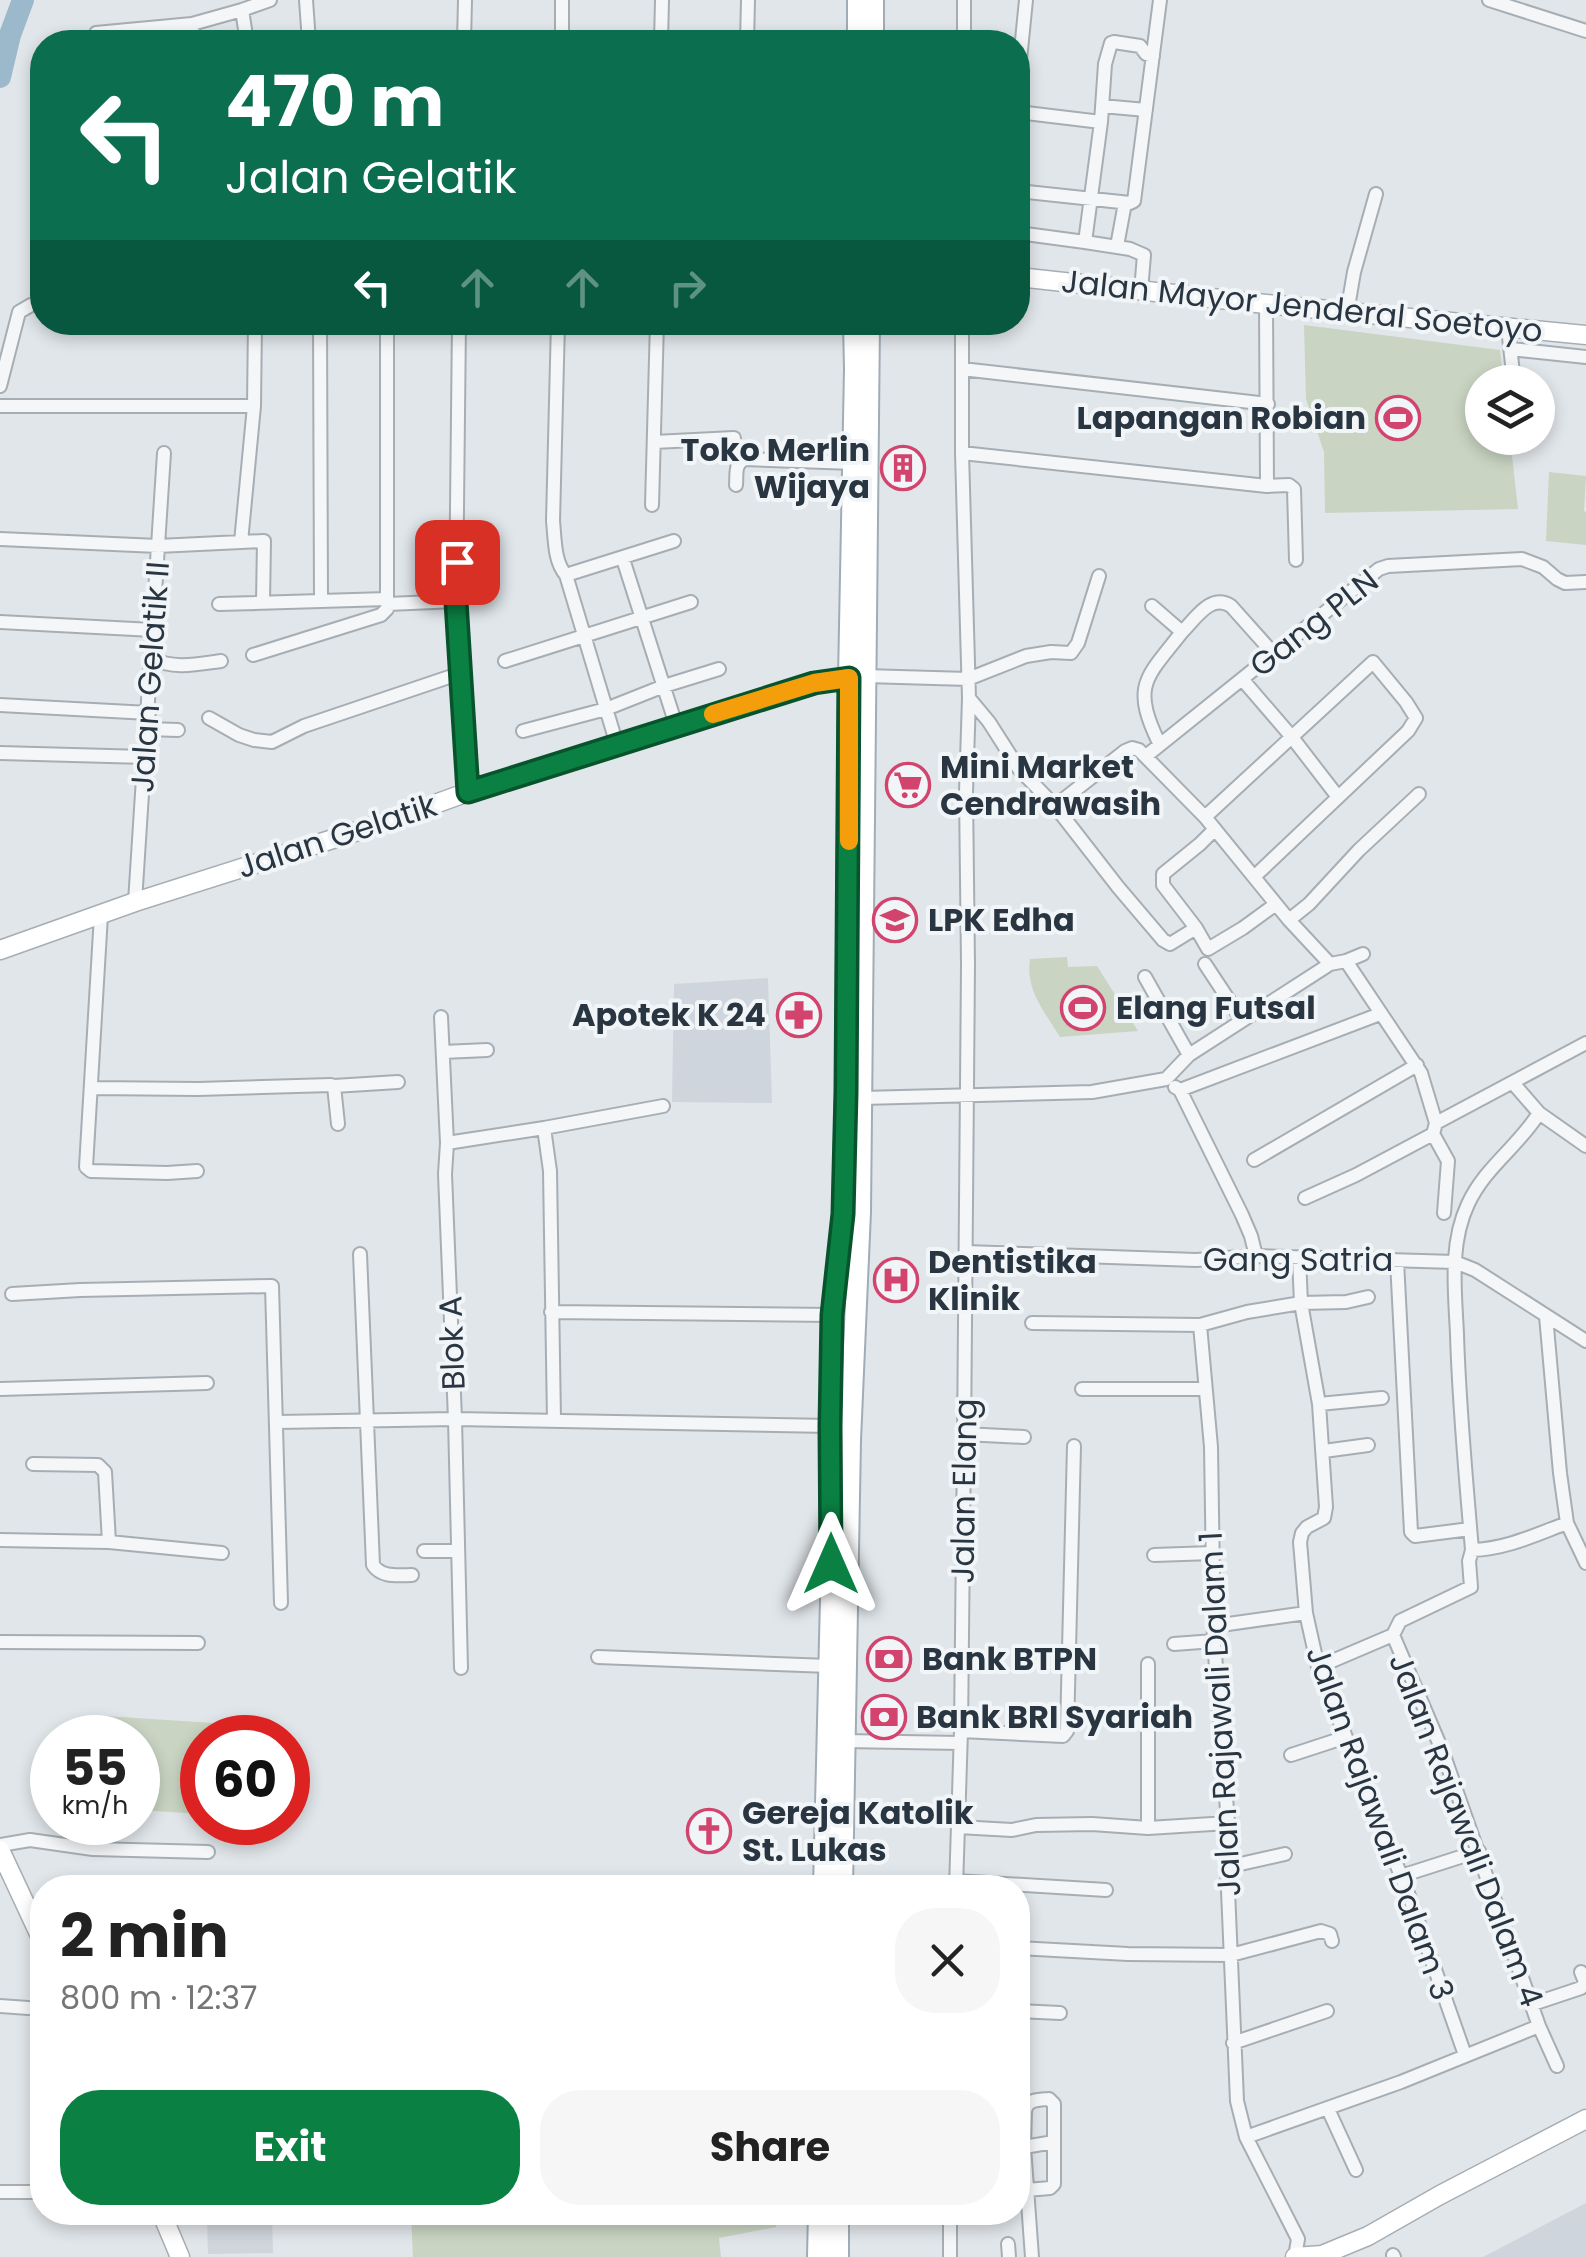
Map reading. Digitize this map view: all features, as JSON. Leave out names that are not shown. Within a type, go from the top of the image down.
[{"type":"main road","points":[[858,0],[858,30]]},
{"type":"main road","points":[[873,30],[874,0]]},
{"type":"main road","points":[[824,1875],[832,1315],[852,1213],[862,1098],[867,731],[857,677],[852,463],[854,335]]},
{"type":"main road","points":[[842,1875],[852,1213],[849,954],[870,335]]},
{"type":"main road","points":[[818,2257],[819,2225]]},
{"type":"main road","points":[[838,2225],[838,2257]]},
{"type":"street","points":[[128,30],[192,24],[270,0]]},
{"type":"street","points":[[306,0],[308,30]]},
{"type":"street","points":[[464,0],[464,30]]},
{"type":"street","points":[[562,0],[562,30]]},
{"type":"street","points":[[661,30],[662,0]]},
{"type":"street","points":[[747,30],[748,0]]},
{"type":"street","points":[[964,0],[964,30]]},
{"type":"street","points":[[1023,30],[1026,0]]},
{"type":"street","points":[[1030,192],[1130,203],[1135,199],[1160,0]]},
{"type":"street","points":[[1490,0],[1586,31]]},
{"type":"street","points":[[192,24],[193,30]]},
{"type":"street","points":[[1085,242],[1105,64],[1111,43],[1140,46],[1153,56]]},
{"type":"street","points":[[1102,106],[1146,110]]},
{"type":"street","points":[[1030,113],[1101,122]]},
{"type":"street","points":[[1348,312],[1354,272],[1376,194]]},
{"type":"street","points":[[1117,246],[1125,202]]},
{"type":"street","points":[[1030,235],[1117,246],[1144,255],[1141,291]]},
{"type":"street","name":"Jalan Mayor Jenderal Soetoyo","points":[[1030,278],[1586,335]]},
{"type":"street","points":[[0,386],[16,316],[30,304]]},
{"type":"street","points":[[1266,304],[1267,486]]},
{"type":"street","points":[[1508,328],[1512,365]]},
{"type":"street","points":[[240,542],[254,406],[255,335]]},
{"type":"street","points":[[320,335],[321,600]]},
{"type":"street","points":[[253,655],[381,615],[387,609],[387,335]]},
{"type":"street","points":[[459,335],[456,602],[468,792]]},
{"type":"street","points":[[558,335],[553,522],[560,569],[566,575],[618,745]]},
{"type":"street","points":[[652,504],[657,335]]},
{"type":"street","name":"Jalan Elang","points":[[956,1875],[970,698],[962,335]]},
{"type":"street","points":[[1511,349],[1586,357]]},
{"type":"street","points":[[962,369],[1268,404]]},
{"type":"street","points":[[0,406],[254,406]]},
{"type":"street","points":[[654,442],[734,438]]},
{"type":"street","name":"Jalan Gelatik II","points":[[135,902],[164,453]]},
{"type":"street","points":[[962,454],[1267,486],[1289,485],[1294,489],[1296,560]]},
{"type":"street","points":[[736,485],[737,466],[745,459],[852,463]]},
{"type":"street","points":[[0,539],[158,546],[264,542],[263,602]]},
{"type":"street","points":[[566,575],[674,541]]},
{"type":"street","points":[[623,558],[676,725]]},
{"type":"street","name":"Gang PLN","points":[[1146,756],[1372,574],[1388,566],[1522,559],[1543,567],[1565,583],[1586,582]]},
{"type":"street","points":[[857,677],[968,679],[1026,656],[1072,652],[1099,576]]},
{"type":"street","points":[[219,604],[321,600],[456,602]]},
{"type":"street","points":[[1160,743],[1144,704],[1151,670],[1182,632],[1214,602],[1219,600],[1230,606],[1274,652]]},
{"type":"street","points":[[504,661],[690,602]]},
{"type":"street","points":[[1152,606],[1182,632]]},
{"type":"street","points":[[0,622],[153,630]]},
{"type":"street","points":[[152,658],[163,664],[184,665],[221,661]]},
{"type":"street","points":[[1205,817],[1373,662],[1416,718],[1412,726],[1254,876]]},
{"type":"street","points":[[523,731],[606,709],[718,669]]},
{"type":"street","points":[[209,718],[239,735],[265,742],[461,673]]},
{"type":"street","name":"Jalan Gelatik","points":[[0,950],[676,725],[814,683],[857,677]]},
{"type":"street","points":[[1242,679],[1338,797]]},
{"type":"street","points":[[970,698],[1019,769],[1055,806],[1167,944],[1196,928]]},
{"type":"street","points":[[0,705],[149,713]]},
{"type":"street","points":[[148,729],[178,730]]},
{"type":"street","points":[[1055,806],[1125,752],[1135,749],[1205,817],[1330,964]]},
{"type":"street","points":[[0,754],[145,757]]},
{"type":"street","points":[[1289,920],[1420,794]]},
{"type":"street","points":[[1215,829],[1162,877],[1163,885],[1208,949],[1276,904]]},
{"type":"street","points":[[101,915],[87,1169],[168,1173],[197,1170]]},
{"type":"street","points":[[862,1098],[1092,1092],[1166,1079],[1189,1054],[1330,964],[1363,954]]},
{"type":"street","points":[[1346,961],[1417,1065],[1430,1098],[1434,1128],[1448,1161],[1444,1212]]},
{"type":"street","points":[[1205,964],[1242,1020]]},
{"type":"street","points":[[1145,978],[1189,1054]]},
{"type":"street","points":[[1180,1090],[1380,1014]]},
{"type":"street","name":"Blok A","points":[[441,1017],[461,1668]]},
{"type":"street","points":[[1305,1198],[1356,1175],[1586,1043]]},
{"type":"street","points":[[444,1052],[487,1050]]},
{"type":"street","points":[[1254,1160],[1417,1065]]},
{"type":"street","points":[[1166,1079],[1180,1090],[1248,1228],[1256,1256]]},
{"type":"street","points":[[91,1088],[398,1082]]},
{"type":"street","points":[[1513,1083],[1539,1113],[1586,1146]]},
{"type":"street","points":[[334,1086],[338,1124]]},
{"type":"street","points":[[447,1143],[663,1106]]},
{"type":"street","points":[[1318,1667],[1392,1635],[1400,1622],[1471,1587],[1454,1262],[1462,1216],[1481,1180],[1539,1113]]},
{"type":"street","points":[[544,1128],[550,1171],[554,1420]]},
{"type":"street","name":"Gang Satria","points":[[966,1252],[1196,1260],[1256,1256],[1454,1262]]},
{"type":"street","points":[[360,1254],[373,1565],[387,1575],[412,1575]]},
{"type":"street","name":"Jalan Rajawali Dalam 3","points":[[1299,1258],[1301,1303],[1320,1404],[1326,1514],[1307,1527],[1300,1539],[1306,1613],[1318,1667],[1401,1876],[1465,2055]]},
{"type":"street","points":[[1397,1260],[1411,1532],[1415,1536],[1470,1529]]},
{"type":"street","points":[[1454,1262],[1468,1265],[1586,1341]]},
{"type":"street","points":[[12,1294],[272,1286],[280,1603]]},
{"type":"street","points":[[1032,1323],[1200,1325],[1301,1303],[1346,1302],[1368,1297]]},
{"type":"street","points":[[551,1312],[832,1315]]},
{"type":"street","points":[[1546,1316],[1560,1473],[1586,1564]]},
{"type":"street","name":"Jalan Rajawali Dalam 1","points":[[1200,1325],[1210,1447],[1214,1641],[1228,1823],[1237,2101],[1246,2137],[1298,2240],[1295,2257]]},
{"type":"street","points":[[0,1389],[207,1383]]},
{"type":"street","points":[[1082,1389],[1205,1389]]},
{"type":"street","points":[[1320,1404],[1382,1398]]},
{"type":"street","points":[[277,1422],[455,1419],[830,1426]]},
{"type":"street","points":[[964,1434],[1024,1437]]},
{"type":"street","points":[[844,1740],[1063,1736],[1067,1731],[1074,1446]]},
{"type":"street","points":[[1324,1451],[1368,1446]]},
{"type":"street","points":[[33,1464],[98,1465],[105,1472],[109,1542]]},
{"type":"street","points":[[1470,1555],[1575,1529]]},
{"type":"street","points":[[0,1540],[109,1542],[222,1552]]},
{"type":"street","points":[[424,1551],[458,1551]]},
{"type":"street","points":[[1154,1555],[1212,1553]]},
{"type":"street","points":[[1214,1626],[1306,1613]]},
{"type":"street","name":"Jalan Rajawali Dalam 4","points":[[1392,1635],[1442,1750],[1557,2066]]},
{"type":"street","points":[[1174,1644],[1214,1641]]},
{"type":"street","points":[[0,1642],[198,1643]]},
{"type":"street","points":[[598,1657],[829,1666]]},
{"type":"street","points":[[1148,1664],[1148,1828]]},
{"type":"street","points":[[1291,1755],[1346,1738]]},
{"type":"street","points":[[958,1826],[1012,1830],[1036,1824],[1148,1828],[1228,1823]]},
{"type":"street","points":[[30,1913],[0,1847],[30,1840],[93,1849],[208,1852]]},
{"type":"street","points":[[1401,1876],[1479,1851]]},
{"type":"street","points":[[1227,1867],[1285,1854]]},
{"type":"street","points":[[1030,1885],[1106,1890]]},
{"type":"street","points":[[1030,1949],[1231,1955],[1321,1931],[1330,1934],[1332,1942]]},
{"type":"street","points":[[1533,2004],[1581,1988],[1585,1982],[1582,1972]]},
{"type":"street","points":[[0,2006],[30,2008]]},
{"type":"street","points":[[1233,2044],[1327,2011]]},
{"type":"street","points":[[1030,2012],[1060,2013]]},
{"type":"street","points":[[1246,2137],[1540,2026]]},
{"type":"street","points":[[1030,2102],[1053,2103],[1054,2142],[1054,2186],[1030,2190]]},
{"type":"street","points":[[1328,2108],[1356,2170]]},
{"type":"street","points":[[1295,2257],[1338,2250],[1586,2119]]},
{"type":"street","points":[[1030,2146],[1054,2142]]},
{"type":"street","points":[[0,2192],[30,2192]]},
{"type":"street","points":[[1030,2224],[1032,2257]]},
{"type":"street","points":[[166,2225],[180,2257]]},
{"type":"street","points":[[950,2225],[950,2257]]},
{"type":"shaded area","points":[[768,978],[772,1103],[672,1102],[674,984]]},
{"type":"shaded area","points":[[1586,2203],[1586,2257],[1483,2257]]},
{"type":"shaded area","points":[[207,2225],[272,2225],[273,2253],[208,2254]]},
{"type":"green space","name":"Lapangan Robian","points":[[1304,325],[1500,350],[1502,365],[1465,365],[1465,455],[1512,455],[1518,509],[1325,513],[1324,452],[1306,399]]},
{"type":"green space","points":[[1549,472],[1586,476],[1586,545],[1546,541]]},
{"type":"green space","name":"Elang Futsal","points":[[1067,957],[1068,967],[1097,966],[1138,1031],[1060,1037],[1033,991],[1029,970],[1030,959]]},
{"type":"green space","points":[[160,1720],[180,1721],[180,1813],[160,1811]]},
{"type":"green space","points":[[412,2225],[776,2225],[719,2238],[721,2257],[413,2257]]},
{"type":"waterway","points":[[0,77],[23,0]]},
{"type":"slow traffic","points":[[713,714],[814,683],[849,678],[849,841]]},
{"type":"place","name":"Lapangan Robian","points":[[1398,418]]},
{"type":"place","name":"Toko Merlin Wijaya","points":[[903,468]]},
{"type":"place","name":"Mini Market Cendrawasih","points":[[908,785]]},
{"type":"place","name":"LPK Edha","points":[[895,920]]},
{"type":"place","name":"Elang Futsal","points":[[1083,1008]]},
{"type":"place","name":"Apotek K 24","points":[[799,1015]]},
{"type":"place","name":"Dentistika Klinik","points":[[896,1280]]},
{"type":"place","name":"Bank BTPN","points":[[889,1659]]},
{"type":"place","name":"Bank BRI Syariah","points":[[884,1717]]},
{"type":"place","name":"Gereja Katolik St. Lukas","points":[[709,1831]]},
{"type":"route","points":[[457,562],[468,792],[814,683],[849,678],[849,954],[843,1214],[832,1315],[831,1564]]}]
